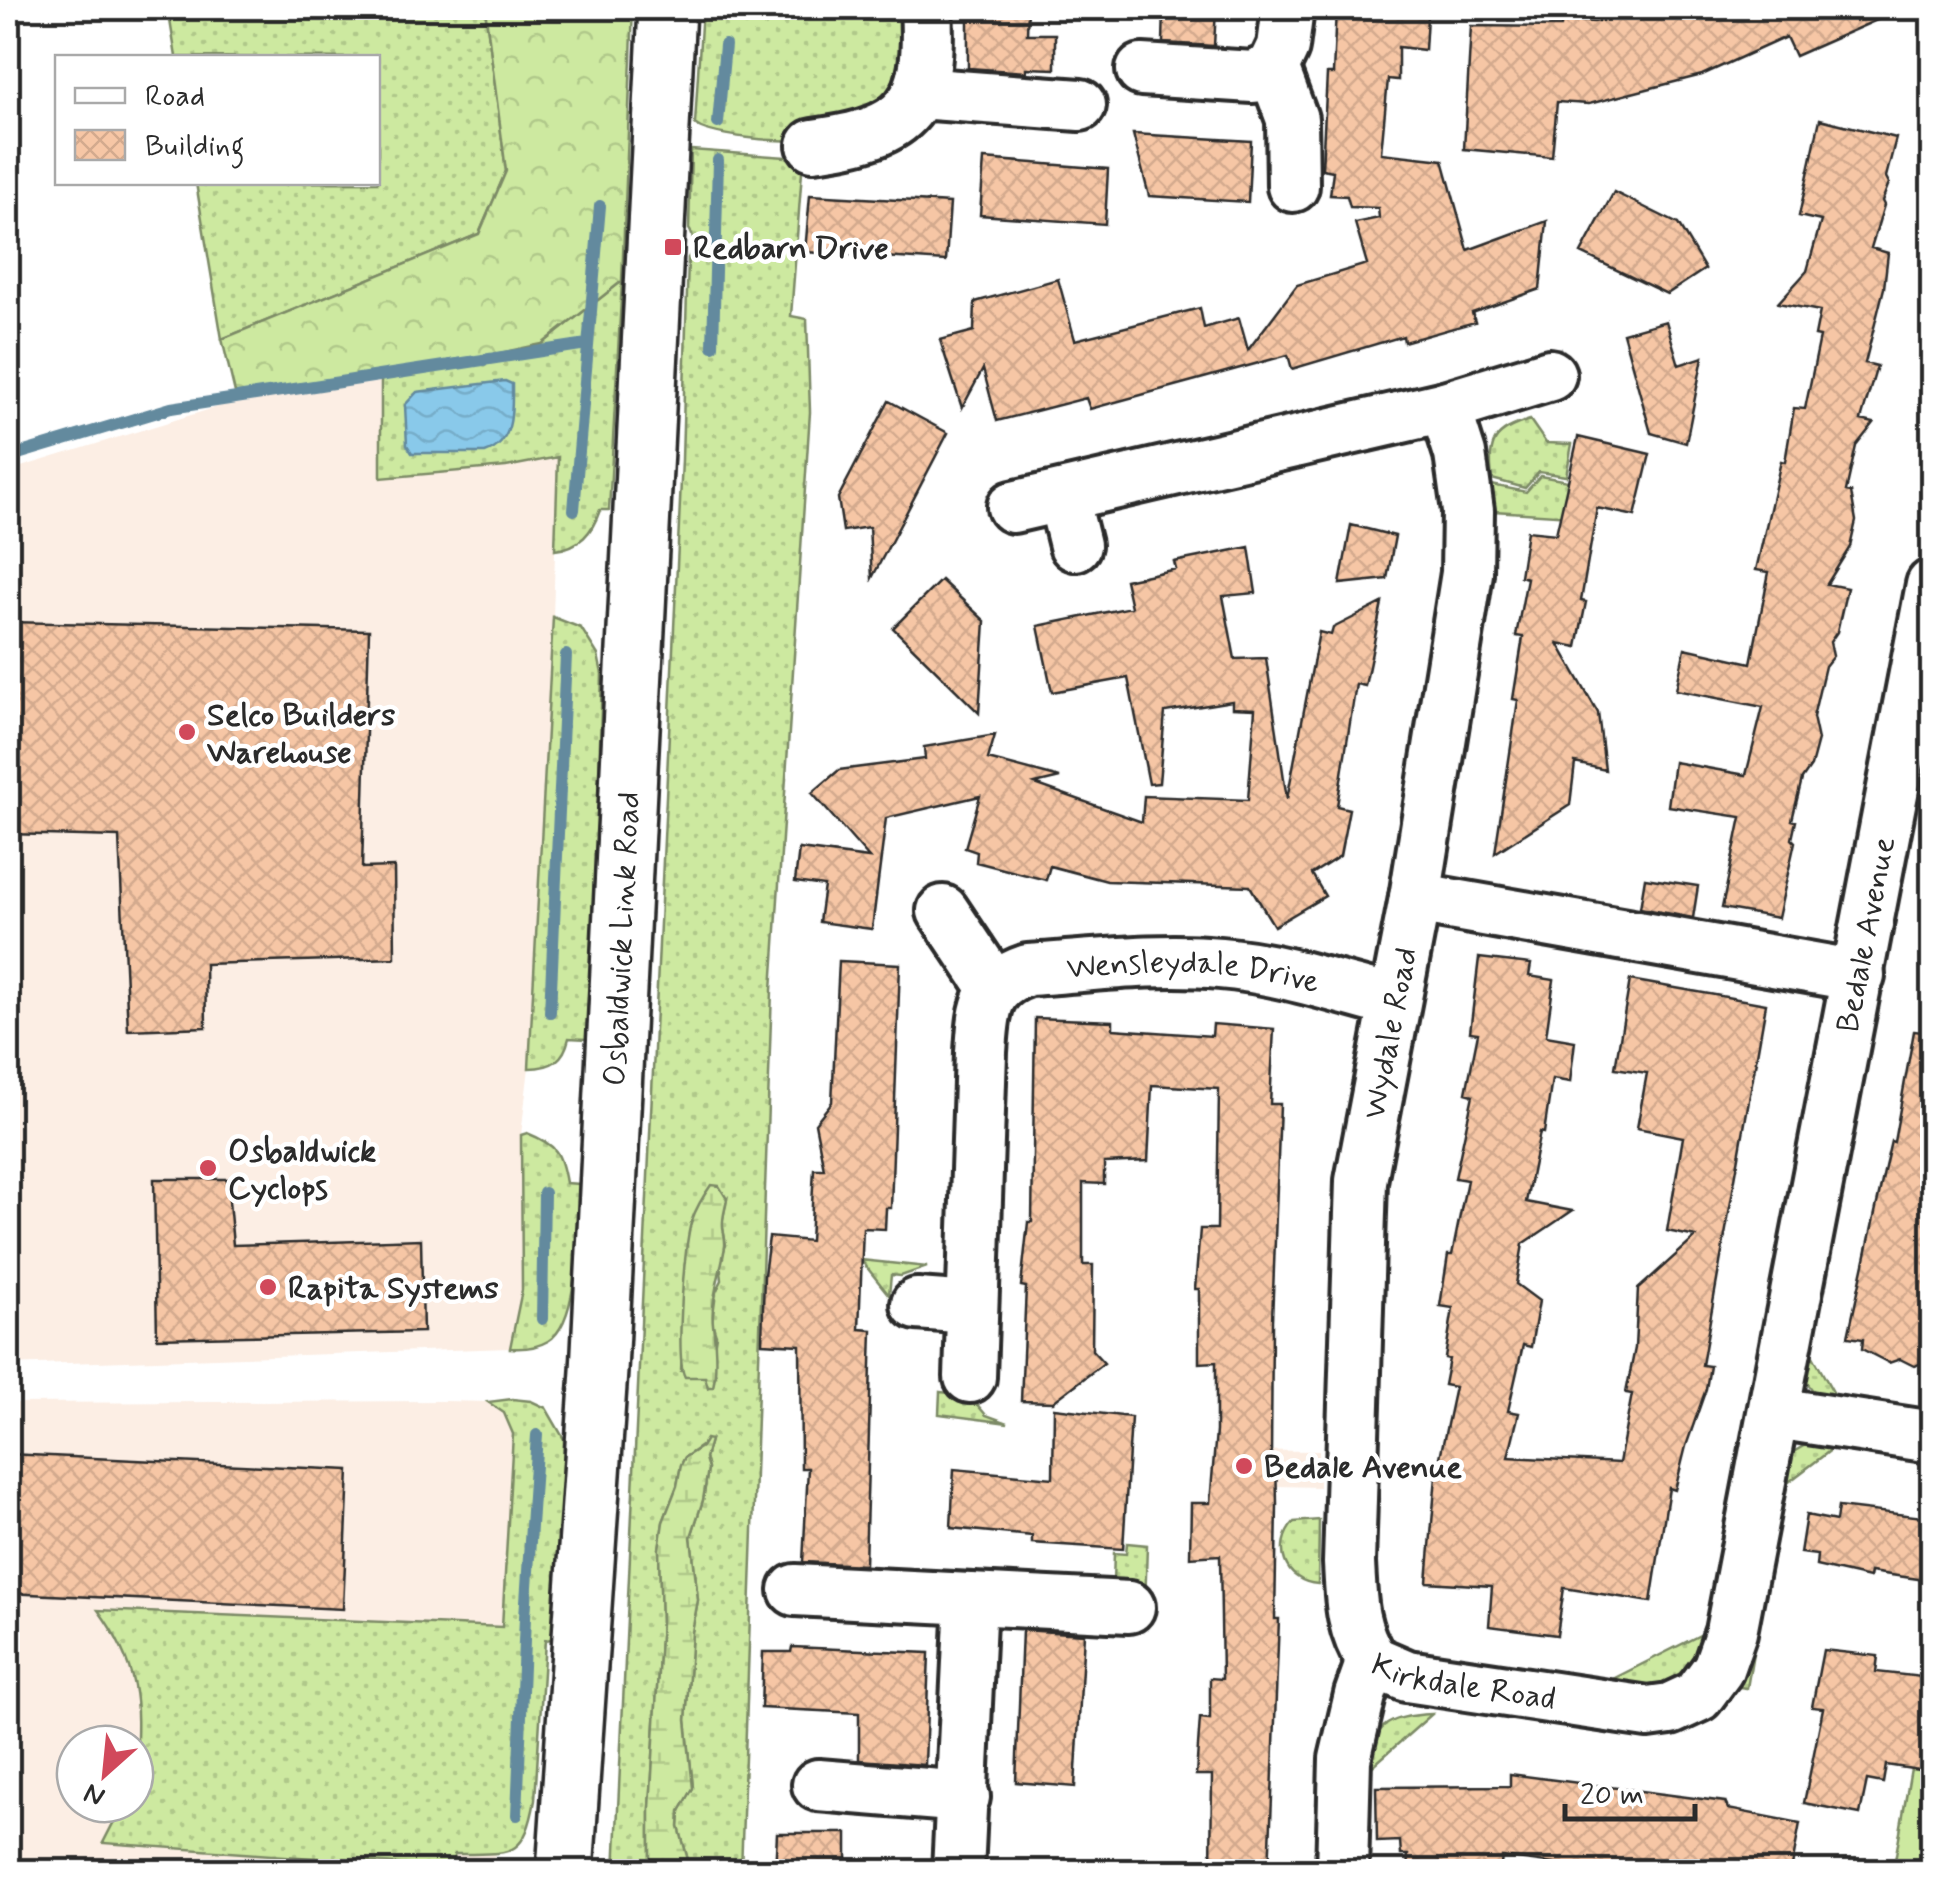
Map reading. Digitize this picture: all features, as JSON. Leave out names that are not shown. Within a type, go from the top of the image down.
[{"type":"street","name":"Osbaldwick Link Road","points":[[565,1872],[599,1371],[667,8]]},
{"type":"street","points":[[813,145],[878,132],[904,115],[918,93],[927,32],[926,8]]},
{"type":"street","points":[[1288,8],[1283,47],[1274,68],[1292,119],[1293,186]]},
{"type":"street","points":[[1142,70],[1253,77],[1274,68]]},
{"type":"street","points":[[918,93],[1080,105]]},
{"type":"street","points":[[1013,507],[1445,407],[1550,375]]},
{"type":"street","name":"Wydale Road","points":[[1372,1662],[1358,1639],[1350,1563],[1361,1182],[1415,898],[1468,573],[1468,511],[1460,454],[1445,407]]},
{"type":"street","points":[[1063,497],[1075,545]]},
{"type":"street","name":"Bedale Avenue","points":[[1648,1712],[1670,1709],[1698,1696],[1718,1668],[1732,1632],[1932,585]]},
{"type":"street","points":[[1415,898],[1859,976]]},
{"type":"street","points":[[943,911],[995,989],[987,1000],[981,1052],[970,1377]]},
{"type":"street","name":"Wensleydale Drive","points":[[995,989],[1028,970],[1219,962],[1393,1002]]},
{"type":"street","points":[[917,1304],[972,1308]]},
{"type":"street","points":[[1776,1413],[1932,1437]]},
{"type":"street","points":[[795,1590],[1129,1607]]},
{"type":"street","points":[[958,1872],[971,1599]]},
{"type":"street","name":"Kirkdale Road","points":[[1342,1872],[1345,1759],[1372,1662],[1406,1676],[1648,1712]]},
{"type":"street","points":[[818,1785],[964,1797]]},
{"type":"shaded area","points":[[381,374],[382,478],[506,467],[558,457],[530,1059],[521,1135],[522,1290],[514,1340],[510,1348],[8,1365],[8,471],[237,401]]},
{"type":"shaded area","points":[[445,1401],[488,1402],[504,1413],[513,1434],[494,1871],[8,1871],[8,1403]]},
{"type":"shaded area","points":[[1215,1450],[1319,1451],[1319,1487],[1276,1486],[1212,1476]]},
{"type":"green space","points":[[168,8],[485,8],[506,171],[479,234],[222,339],[196,185],[380,185],[380,55],[176,55]]},
{"type":"green space","points":[[485,8],[633,8],[622,281],[542,344],[237,401],[222,339],[479,234],[506,171]]},
{"type":"green space","points":[[702,8],[907,8],[895,98],[801,139],[745,138],[702,128],[695,124]]},
{"type":"green space","points":[[691,150],[786,157],[799,164],[802,171],[791,316],[807,319],[810,412],[772,990],[741,1871],[691,1871],[679,1827],[680,1811],[693,1788],[686,1720],[698,1600],[691,1537],[703,1500],[710,1440],[685,1457],[681,1465],[659,1549],[661,1621],[650,1871],[615,1872],[682,460],[688,258],[693,244],[689,229]],"holes":[[[727,1199],[722,1223],[726,1245],[712,1322],[716,1335],[712,1361],[716,1376],[708,1387],[706,1377],[681,1371],[687,1244]]]},
{"type":"green space","points":[[622,281],[609,510],[600,510],[584,538],[555,550],[558,457],[506,467],[381,478],[381,374],[542,344]]},
{"type":"green space","points":[[1530,420],[1546,443],[1572,444],[1566,476],[1539,472],[1525,488],[1492,479],[1491,456],[1496,440],[1508,429]]},
{"type":"green space","points":[[1540,476],[1573,482],[1570,516],[1494,511],[1492,485],[1526,492]]},
{"type":"green space","points":[[553,617],[581,628],[598,655],[602,674],[597,848],[586,1039],[569,1038],[556,1061],[529,1068]]},
{"type":"green space","points":[[527,1133],[556,1151],[566,1183],[579,1184],[576,1268],[567,1313],[559,1330],[539,1345],[510,1348],[522,1290],[521,1135]]},
{"type":"green space","points":[[711,1185],[719,1186],[727,1199],[725,1246],[713,1305],[714,1380],[713,1387],[708,1387],[705,1377],[685,1377],[681,1326],[689,1232]]},
{"type":"green space","points":[[861,1260],[927,1267],[901,1276],[891,1275],[889,1295]]},
{"type":"green space","points":[[1809,1349],[1838,1401],[1818,1397],[1804,1379]]},
{"type":"green space","points":[[940,1392],[969,1395],[986,1415],[1008,1423],[939,1414]]},
{"type":"green space","points":[[512,1399],[546,1408],[564,1439],[563,1515],[552,1639],[545,1640],[535,1800],[531,1820],[519,1844],[501,1853],[454,1854],[454,1868],[103,1843],[113,1824],[155,1824],[155,1724],[137,1724],[133,1681],[126,1659],[98,1610],[502,1627],[513,1434],[504,1413],[488,1402]]},
{"type":"green space","points":[[706,1439],[710,1440],[705,1458],[708,1469],[691,1537],[698,1600],[686,1720],[693,1788],[680,1811],[679,1827],[691,1871],[650,1871],[661,1621],[659,1549],[681,1465]]},
{"type":"green space","points":[[1812,1441],[1832,1449],[1781,1488],[1747,1688],[1739,1687],[1766,1532],[1790,1454]]},
{"type":"green space","points":[[1319,1520],[1318,1584],[1297,1577],[1283,1552],[1287,1531],[1294,1522]]},
{"type":"green space","points":[[1127,1543],[1147,1545],[1145,1606],[1113,1582],[1114,1553],[1126,1554]]},
{"type":"green space","points":[[1708,1631],[1697,1652],[1674,1678],[1646,1688],[1589,1691]]},
{"type":"green space","points":[[1432,1714],[1358,1779],[1381,1730],[1399,1719]]},
{"type":"green space","points":[[1914,1751],[1932,1753],[1932,1871],[1893,1872]]},
{"type":"water","points":[[505,381],[512,384],[510,424],[495,448],[485,453],[412,453],[407,445],[405,405],[417,392]]},
{"type":"building","points":[[968,8],[1028,8],[1027,34],[1055,34],[1055,69],[1026,68],[1026,72],[968,68]]},
{"type":"building","points":[[1164,8],[1216,8],[1214,46],[1163,43]]},
{"type":"building","points":[[1336,8],[1397,8],[1427,16],[1425,50],[1398,47],[1398,80],[1388,79],[1381,153],[1443,160],[1468,250],[1547,221],[1540,289],[1472,313],[1475,322],[1404,342],[1403,336],[1292,369],[1288,355],[1090,409],[1086,398],[997,421],[983,369],[962,408],[940,340],[974,331],[975,302],[1058,279],[1075,340],[1200,308],[1204,328],[1239,318],[1248,350],[1297,285],[1367,264],[1355,223],[1379,218],[1378,208],[1350,207],[1347,196],[1330,195],[1333,171],[1322,169],[1327,74],[1333,74]]},
{"type":"building","points":[[1650,8],[1904,8],[1795,56],[1786,37],[1702,75],[1589,104],[1557,102],[1552,157],[1464,149],[1471,26],[1561,27],[1562,20],[1594,22]]},
{"type":"building","points":[[1820,119],[1896,138],[1884,205],[1871,248],[1888,253],[1884,288],[1865,363],[1877,366],[1861,420],[1874,423],[1856,446],[1846,491],[1851,492],[1856,521],[1850,547],[1827,584],[1847,588],[1837,632],[1830,642],[1833,656],[1825,666],[1813,717],[1818,740],[1811,766],[1802,779],[1792,820],[1796,821],[1792,839],[1795,842],[1778,918],[1722,908],[1741,817],[1668,806],[1674,762],[1746,775],[1763,707],[1676,690],[1685,648],[1751,663],[1769,572],[1756,570],[1781,461],[1785,462],[1794,408],[1805,409],[1820,337],[1815,336],[1820,311],[1778,303],[1807,271],[1821,221],[1799,216]]},
{"type":"building","points":[[1133,134],[1251,141],[1248,202],[1149,196]]},
{"type":"building","points":[[984,159],[1108,169],[1105,224],[980,215]]},
{"type":"building","points":[[1614,192],[1678,224],[1705,269],[1667,294],[1581,253]]},
{"type":"building","points":[[810,195],[950,203],[946,261],[805,252]]},
{"type":"building","points":[[1666,321],[1679,365],[1703,357],[1686,443],[1651,433],[1623,333]]},
{"type":"building","points":[[889,401],[948,433],[872,578],[869,527],[843,531],[838,498]]},
{"type":"building","points":[[1578,437],[1650,454],[1635,516],[1597,508],[1577,647],[1558,643],[1598,713],[1605,770],[1575,763],[1570,805],[1495,853],[1518,700],[1513,699],[1523,637],[1516,636],[1527,578],[1520,576],[1527,531],[1556,534]]},
{"type":"building","points":[[1351,525],[1395,536],[1387,579],[1340,584]]},
{"type":"building","points":[[1249,547],[1256,593],[1223,596],[1235,659],[1266,658],[1287,799],[1319,632],[1331,635],[1333,628],[1382,603],[1365,686],[1356,684],[1337,806],[1349,809],[1340,856],[1312,874],[1325,896],[1274,926],[1250,886],[1107,881],[1050,866],[1046,880],[976,862],[977,852],[965,848],[980,796],[886,818],[872,929],[819,922],[824,886],[795,882],[799,849],[869,858],[812,793],[839,770],[925,759],[924,747],[995,735],[988,759],[1060,778],[1035,784],[1142,822],[1144,796],[1248,800],[1255,709],[1232,708],[1232,701],[1165,712],[1159,783],[1149,784],[1128,678],[1052,692],[1038,626],[1131,607],[1125,580],[1176,569],[1174,562]]},
{"type":"building","points":[[941,580],[985,621],[979,713],[893,628]]},
{"type":"building","name":"Selco Builders Warehouse","points":[[8,622],[369,630],[362,868],[394,867],[395,958],[205,964],[206,1027],[128,1030],[119,837],[8,834]]},
{"type":"building","points":[[1645,878],[1698,886],[1693,918],[1640,908]]},
{"type":"building","points":[[1479,958],[1531,964],[1529,976],[1554,980],[1546,1036],[1575,1041],[1570,1082],[1552,1079],[1544,1133],[1540,1132],[1526,1202],[1572,1211],[1523,1244],[1516,1284],[1539,1301],[1531,1347],[1523,1345],[1508,1411],[1519,1413],[1508,1457],[1619,1463],[1632,1394],[1626,1393],[1635,1348],[1638,1289],[1696,1237],[1667,1231],[1683,1137],[1637,1128],[1647,1073],[1615,1068],[1630,980],[1766,1004],[1702,1365],[1710,1366],[1706,1389],[1675,1490],[1669,1488],[1651,1602],[1564,1588],[1557,1635],[1489,1626],[1492,1586],[1427,1582],[1436,1476],[1455,1387],[1444,1385],[1453,1308],[1440,1306],[1467,1180],[1455,1178],[1473,1095],[1466,1093],[1478,1033],[1470,1032]]},
{"type":"building","points":[[839,961],[900,964],[891,1208],[886,1208],[885,1229],[863,1228],[859,1329],[872,1330],[865,1565],[803,1562],[808,1468],[801,1468],[800,1345],[762,1343],[769,1237],[810,1241],[814,1169],[824,1169],[815,1123],[832,1102]]},
{"type":"building","points":[[1035,1018],[1113,1021],[1113,1029],[1212,1036],[1213,1024],[1274,1029],[1270,1104],[1280,1104],[1271,1457],[1276,1457],[1275,1619],[1279,1619],[1269,1872],[1211,1872],[1212,1775],[1196,1775],[1200,1718],[1210,1719],[1210,1678],[1222,1679],[1220,1555],[1190,1557],[1191,1503],[1210,1503],[1216,1431],[1216,1362],[1199,1363],[1199,1289],[1195,1289],[1200,1229],[1217,1229],[1219,1089],[1152,1085],[1148,1161],[1104,1163],[1104,1184],[1083,1183],[1083,1265],[1093,1265],[1092,1350],[1104,1363],[1053,1402],[1021,1401],[1026,1287],[1021,1286],[1028,1222],[1032,1222]]},
{"type":"building","points":[[1914,1031],[1932,1033],[1932,1257],[1925,1302],[1932,1303],[1932,1360],[1914,1366],[1900,1359],[1889,1363],[1862,1349],[1863,1339],[1848,1337],[1891,1141],[1894,1142]]},
{"type":"building","points":[[154,1179],[227,1179],[233,1245],[421,1239],[423,1332],[157,1338]]},
{"type":"building","points":[[1054,1408],[1131,1417],[1123,1549],[1032,1543],[1032,1536],[951,1528],[954,1469],[1053,1478]]},
{"type":"building","points":[[8,1454],[349,1470],[343,1609],[8,1593]]},
{"type":"building","points":[[1838,1507],[1932,1518],[1932,1581],[1870,1572],[1869,1578],[1816,1566],[1817,1555],[1800,1553],[1806,1515],[1836,1521]]},
{"type":"building","points":[[1022,1630],[1084,1634],[1075,1787],[1016,1782]]},
{"type":"building","points":[[792,1647],[929,1653],[925,1765],[859,1760],[859,1713],[761,1708],[763,1652],[791,1652]]},
{"type":"building","points":[[1823,1650],[1878,1656],[1876,1672],[1932,1678],[1932,1772],[1886,1765],[1883,1783],[1867,1780],[1860,1814],[1804,1803],[1823,1708],[1812,1707]]},
{"type":"building","points":[[1510,1774],[1725,1802],[1728,1809],[1800,1823],[1791,1872],[1675,1872],[1628,1864],[1627,1872],[1614,1872],[1502,1857],[1500,1872],[1407,1872],[1408,1855],[1401,1855],[1400,1841],[1377,1842],[1376,1787],[1510,1786]]},
{"type":"building","points":[[777,1833],[847,1833],[847,1872],[775,1872]]},
{"type":"waterway","points":[[718,123],[725,45]]},
{"type":"waterway","points":[[713,346],[718,160]]},
{"type":"waterway","points":[[574,510],[600,206]]},
{"type":"waterway","points":[[8,457],[171,408],[587,344]]},
{"type":"waterway","points":[[550,1012],[566,655]]},
{"type":"waterway","points":[[542,1319],[544,1193]]},
{"type":"waterway","points":[[517,1815],[537,1435]]},
{"type":"place","name":"Redbarn Drive","points":[[673,247]]},
{"type":"place","name":"Selco Builders Warehouse","points":[[187,732]]},
{"type":"place","name":"Osbaldwick Cyclops","points":[[208,1168]]},
{"type":"place","name":"Rapita Systems","points":[[268,1287]]},
{"type":"place","name":"Bedale Avenue","points":[[1244,1466]]}]
